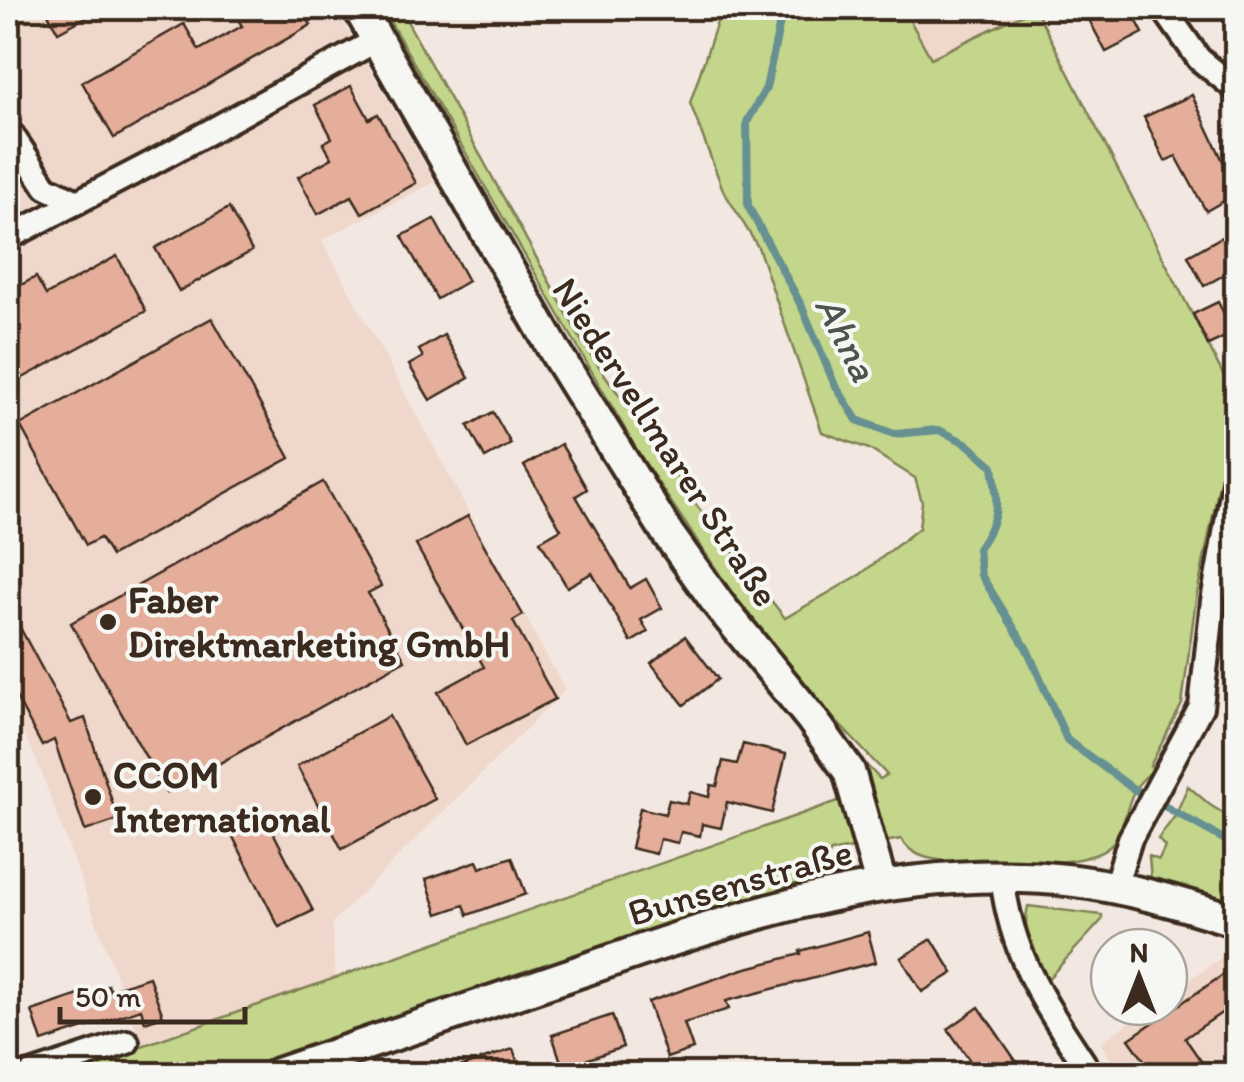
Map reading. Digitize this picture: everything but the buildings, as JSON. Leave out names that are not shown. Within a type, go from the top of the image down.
[{"type":"main road","name":"Niedervellmarer Straße","points":[[359,8],[557,355],[668,534],[719,606],[849,771],[881,884]]},
{"type":"main road","name":"Bunsenstraße","points":[[278,1074],[732,919],[881,884],[1002,877],[1074,881],[1115,887],[1236,921]]},
{"type":"street","points":[[1163,8],[1199,59],[1236,89]]},
{"type":"street","points":[[8,238],[377,40]]},
{"type":"street","points":[[8,136],[12,135],[46,186],[78,202]]},
{"type":"street","points":[[1115,887],[1136,827],[1201,707],[1213,601],[1236,472]]},
{"type":"street","points":[[1002,877],[1020,957],[1039,994],[1092,1074]]},
{"type":"street","points":[[31,1074],[128,1042]]},
{"type":"shaded area","points":[[8,8],[335,8],[435,182],[322,240],[565,690],[332,923],[335,978],[141,1044],[37,761],[8,701]]},
{"type":"shaded area","points":[[903,8],[1031,8],[931,58]]},
{"type":"shaded area","points":[[1231,951],[1236,953],[1236,1074],[1121,1074],[1100,1043],[1123,1027],[1189,1027],[1189,980]]},
{"type":"green space","points":[[400,8],[584,345],[697,506],[785,618],[861,574],[919,528],[922,502],[915,478],[869,449],[822,432],[758,247],[723,190],[690,103],[718,19],[724,8],[903,8],[931,58],[1035,8],[1231,390],[1225,420],[1230,432],[1196,599],[1182,704],[1150,766],[1155,768],[1134,791],[1118,834],[1109,847],[1096,854],[1024,864],[971,863],[924,857],[901,839],[831,852],[822,866],[802,882],[230,1074],[62,1074],[841,800],[869,785],[846,744],[880,779],[887,775],[820,704],[735,597],[644,462],[385,13]]},
{"type":"green space","points":[[1188,786],[1236,821],[1236,908],[1151,881],[1149,856],[1159,860],[1165,847],[1158,839],[1175,816]]},
{"type":"green space","points":[[1028,906],[1102,915],[1102,920],[1096,927],[1089,927],[1089,934],[1045,982],[1027,935]]},
{"type":"waterway","name":"Ahna","points":[[783,8],[766,88],[747,122],[748,206],[802,307],[834,383],[857,420],[894,434],[939,430],[966,443],[993,466],[996,510],[978,549],[981,575],[1027,649],[1067,740],[1132,788],[1236,846]]},
{"type":"place","name":"Faber Direktmarketing GmbH","points":[[108,622]]},
{"type":"place","name":"CCOM International","points":[[93,797]]}]
